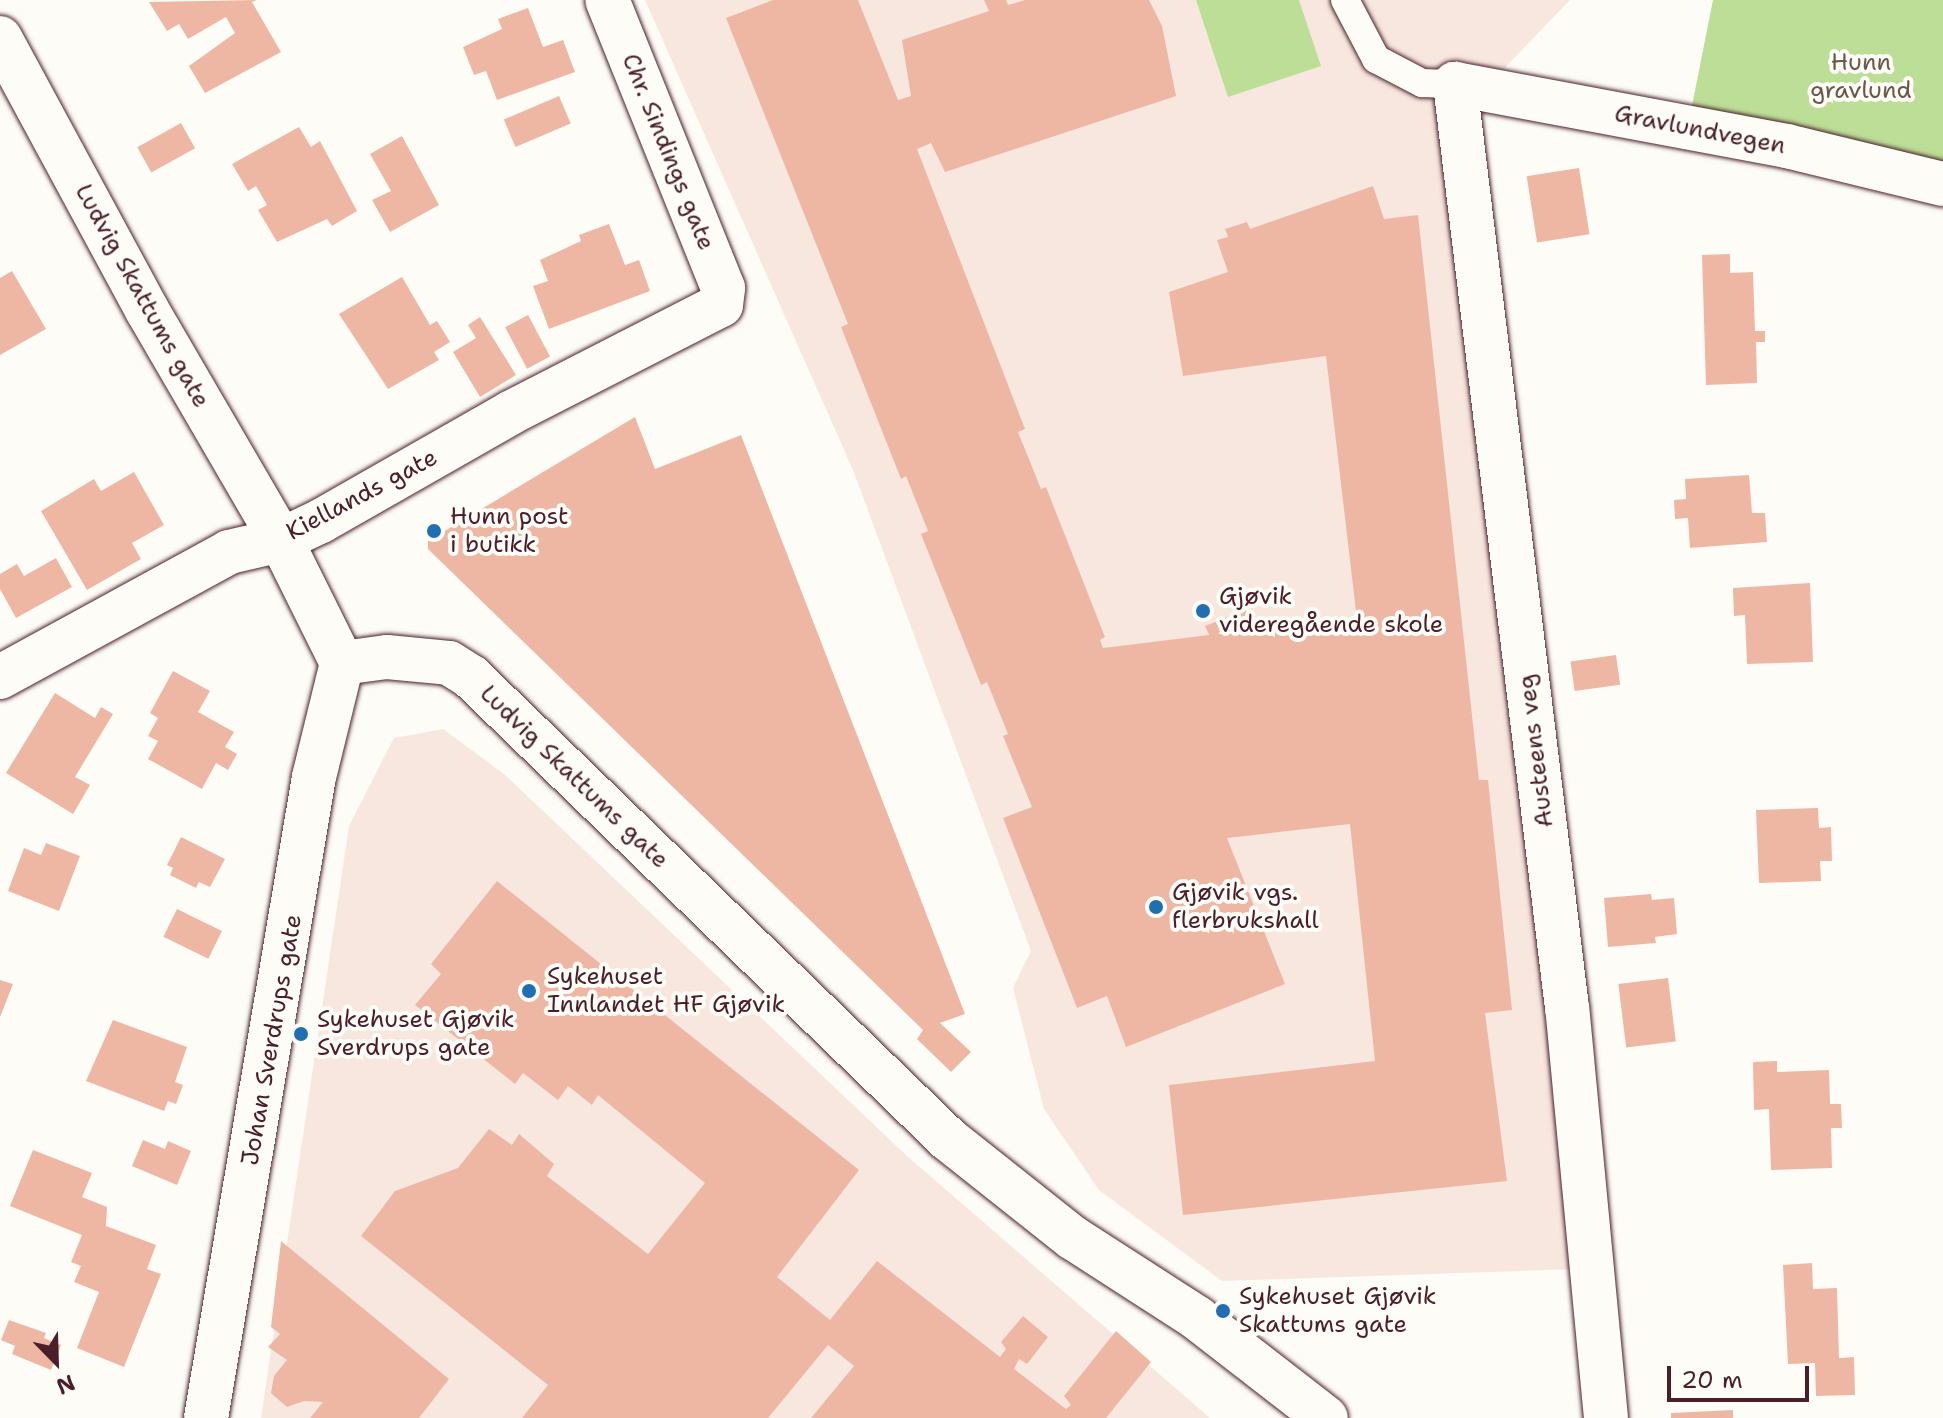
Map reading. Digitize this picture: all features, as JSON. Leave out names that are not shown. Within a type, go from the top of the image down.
[{"type":"street","name":"Chr. Sindings gate","points":[[607,0],[723,288],[721,305]]},
{"type":"street","name":"Ludvig Skattums gate","points":[[0,38],[147,310],[281,540],[342,663],[387,657],[449,663],[471,677],[771,973],[948,1139],[1073,1238],[1197,1318],[1326,1418]]},
{"type":"street","name":"Gravlundvegen","points":[[1455,84],[1787,146],[1943,184]]},
{"type":"street","name":"Austeens veg","points":[[1455,84],[1567,1008],[1606,1418]]},
{"type":"street","name":"Kiellands gate","points":[[0,677],[229,552],[281,540],[721,305]]},
{"type":"street","name":"Johan Sverdrups gate","points":[[206,1418],[314,777],[342,663]]},
{"type":"lane","points":[[1345,0],[1376,59],[1422,83],[1455,84]]},
{"type":"shaded area","name":"Gjøvik videregående skole","points":[[645,0],[1570,0],[1443,132],[1577,1269],[1222,1281],[1099,1190],[1044,1109],[1013,988],[1031,951],[853,470]]},
{"type":"shaded area","name":"Sykehuset Innlandet HF Gjøvik","points":[[443,729],[504,774],[908,1157],[1210,1418],[261,1418],[349,826],[394,738]]},
{"type":"green space","points":[[1196,0],[1299,0],[1321,66],[1228,97]]},
{"type":"green space","name":"Hunn gravlund","points":[[1713,0],[1943,0],[1943,171],[1689,121]]},
{"type":"building","points":[[257,0],[252,2],[281,52],[205,93],[189,66],[235,33],[226,17],[188,39],[179,24],[167,31],[149,2]]},
{"type":"building","points":[[773,0],[858,0],[898,100],[911,96],[902,40],[989,11],[984,0],[1006,0],[1008,5],[1025,0],[1149,0],[1162,26],[1176,96],[945,172],[931,143],[917,149],[1025,429],[1018,432],[1041,489],[1046,487],[1105,637],[1100,640],[1103,648],[1209,635],[1205,626],[1245,610],[1254,631],[1357,620],[1326,356],[1183,376],[1169,292],[1228,272],[1217,240],[1228,237],[1225,229],[1247,222],[1250,229],[1373,186],[1384,219],[1418,215],[1479,780],[1488,780],[1512,1010],[1485,1013],[1507,1181],[1183,1215],[1169,1085],[1375,1061],[1350,824],[1227,838],[1285,984],[1126,1047],[1107,996],[1077,1008],[1003,818],[1032,807],[1003,736],[1008,734],[987,682],[981,685],[921,534],[928,531],[906,476],[901,479],[841,327],[848,324],[726,18]]},
{"type":"building","points":[[528,8],[543,47],[563,40],[575,72],[497,100],[486,71],[474,75],[463,47],[502,29],[498,19]]},
{"type":"building","points":[[559,96],[571,124],[515,147],[504,119]]},
{"type":"building","points":[[181,123],[195,148],[151,173],[137,147]]},
{"type":"building","points":[[299,127],[311,147],[320,141],[357,211],[332,226],[327,219],[277,242],[258,210],[267,205],[256,186],[248,191],[232,164]]},
{"type":"building","points":[[402,136],[439,205],[390,232],[372,200],[391,191],[370,154]]},
{"type":"building","points":[[1579,168],[1589,234],[1537,242],[1527,176]]},
{"type":"building","points":[[609,224],[625,265],[639,260],[650,291],[549,329],[533,286],[548,281],[540,260],[581,241],[579,235]]},
{"type":"building","points":[[1730,254],[1730,273],[1753,272],[1755,331],[1765,331],[1765,342],[1756,342],[1757,383],[1706,385],[1702,255]]},
{"type":"building","points":[[12,271],[46,329],[0,355],[0,278]]},
{"type":"building","points":[[402,277],[430,325],[437,321],[450,342],[434,352],[439,360],[388,389],[339,314]]},
{"type":"building","points":[[528,315],[550,356],[527,369],[505,327]]},
{"type":"building","points":[[480,317],[516,375],[480,397],[453,352],[476,338],[468,325]]},
{"type":"building","points":[[635,417],[655,469],[741,435],[965,1014],[940,1023],[971,1052],[951,1072],[917,1039],[923,1030],[428,549],[428,541]]},
{"type":"building","points":[[134,472],[164,525],[132,543],[141,559],[87,590],[41,511],[94,479],[101,491]]},
{"type":"building","points":[[1749,475],[1752,513],[1765,513],[1767,542],[1690,548],[1688,518],[1675,519],[1674,500],[1686,499],[1685,479]]},
{"type":"building","points":[[56,558],[72,587],[16,618],[0,589],[0,574],[17,564],[24,576]]},
{"type":"building","points":[[1810,583],[1813,662],[1747,664],[1745,615],[1734,616],[1733,588]]},
{"type":"building","points":[[1616,655],[1620,685],[1575,691],[1570,661]]},
{"type":"building","points":[[173,671],[210,691],[198,712],[234,732],[225,747],[237,754],[228,770],[216,763],[202,789],[148,759],[158,741],[148,736],[158,718],[150,713]]},
{"type":"building","points":[[55,693],[95,718],[101,707],[113,714],[75,777],[90,785],[73,814],[6,773]]},
{"type":"building","points":[[1818,808],[1819,828],[1831,827],[1832,861],[1820,861],[1821,881],[1759,883],[1756,810]]},
{"type":"building","points":[[181,837],[225,859],[210,887],[199,882],[196,888],[170,875],[173,868],[167,865]]},
{"type":"building","points":[[46,843],[80,856],[59,911],[8,891],[24,848],[41,855]]},
{"type":"building","points":[[497,881],[859,1170],[777,1277],[830,1320],[877,1261],[1000,1357],[1006,1349],[1001,1342],[1023,1316],[1048,1337],[1027,1364],[1019,1359],[1014,1369],[1066,1409],[1071,1405],[1064,1396],[1116,1331],[1151,1362],[1106,1418],[811,1418],[854,1366],[828,1345],[768,1418],[522,1418],[548,1385],[361,1236],[395,1191],[458,1168],[489,1129],[512,1145],[519,1134],[554,1164],[547,1176],[648,1254],[705,1183],[598,1095],[592,1105],[568,1086],[558,1100],[523,1073],[515,1084],[415,1005],[441,974],[431,964]]},
{"type":"building","points":[[1651,894],[1652,900],[1674,898],[1677,934],[1655,937],[1656,943],[1608,947],[1604,898]]},
{"type":"building","points":[[177,909],[222,931],[208,959],[163,937]]},
{"type":"building","points":[[1668,978],[1676,1042],[1626,1048],[1618,984]]},
{"type":"building","points":[[0,980],[13,984],[0,1017]]},
{"type":"building","points":[[113,1020],[187,1047],[175,1082],[183,1085],[176,1104],[168,1101],[164,1111],[86,1081]]},
{"type":"building","points":[[1777,1061],[1777,1072],[1829,1070],[1830,1104],[1841,1104],[1842,1128],[1831,1128],[1832,1168],[1771,1170],[1769,1109],[1754,1110],[1753,1062]]},
{"type":"building","points":[[143,1140],[165,1149],[168,1141],[191,1151],[177,1185],[132,1166]]},
{"type":"building","points":[[33,1150],[92,1173],[82,1197],[107,1207],[106,1226],[156,1245],[147,1269],[161,1274],[124,1367],[77,1348],[99,1292],[74,1282],[81,1266],[71,1262],[82,1235],[10,1206]]},
{"type":"building","points":[[281,1241],[449,1379],[419,1418],[310,1418],[323,1402],[304,1401],[287,1407],[271,1393],[274,1376],[287,1360],[268,1347],[280,1334],[271,1327]]},
{"type":"building","points":[[1812,1263],[1813,1289],[1837,1288],[1839,1358],[1854,1357],[1855,1395],[1816,1396],[1815,1363],[1788,1364],[1783,1265]]},
{"type":"building","points":[[9,1320],[46,1333],[44,1338],[61,1345],[51,1370],[12,1354],[15,1346],[1,1340]]},
{"type":"building","points":[[1733,1410],[1733,1418],[1671,1418],[1671,1413]]},
{"type":"place","name":"Hunn post i butikk","points":[[434,531]]},
{"type":"place","name":"Gjøvik videregående skole","points":[[1203,611]]},
{"type":"place","name":"Gjøvik vgs. flerbrukshall","points":[[1156,907]]},
{"type":"place","name":"Sykehuset Innlandet HF Gjøvik","points":[[529,991]]},
{"type":"place","name":"Sykehuset Gjøvik Sverdrups gate","points":[[301,1034]]},
{"type":"place","name":"Sykehuset Gjøvik Skattums gate","points":[[1223,1311]]}]
